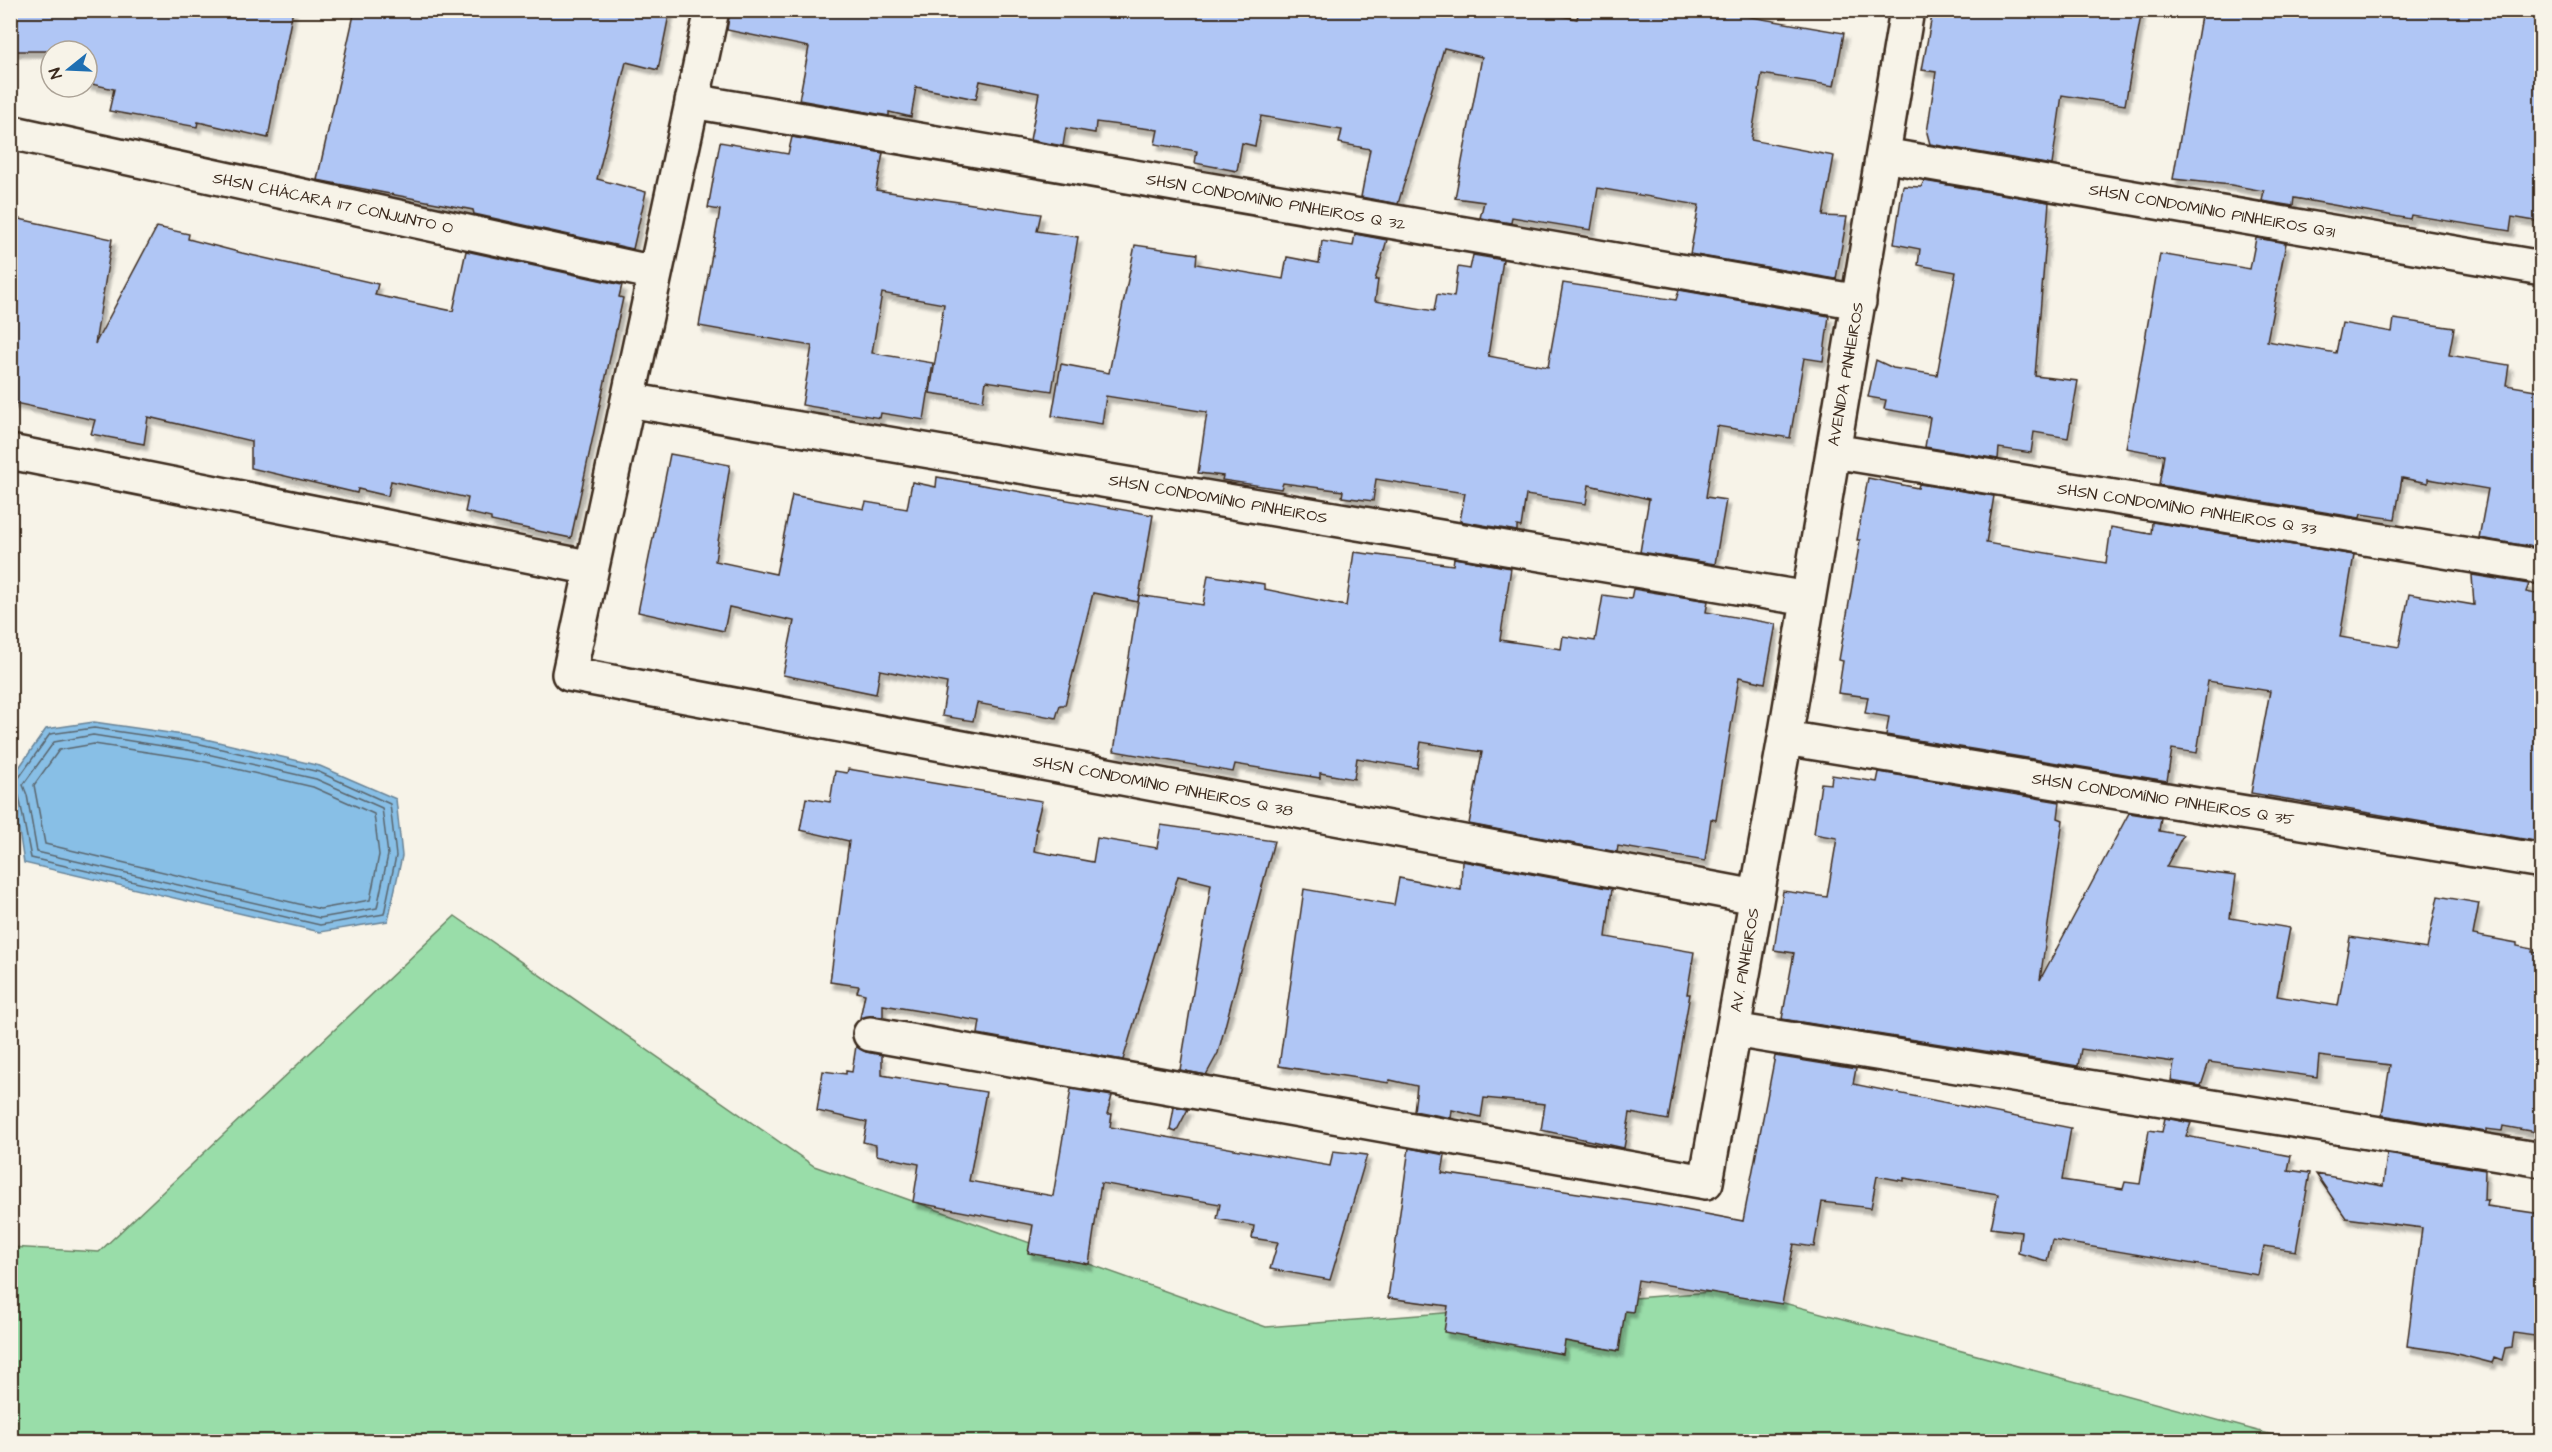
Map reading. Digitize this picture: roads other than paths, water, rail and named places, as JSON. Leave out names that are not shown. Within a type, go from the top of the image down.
[{"type":"street","points":[[10,452],[592,568],[712,10]]},
{"type":"street","name":"AVENIDA PINHEIROS","points":[[1785,738],[1908,10]]},
{"type":"street","name":"SHSN CONDOMÍNIO PINHEIROS Q 32","points":[[692,101],[1859,302]]},
{"type":"street","name":"SHSN CHÁCARA 117 CONJUNTO O","points":[[10,132],[655,273]]},
{"type":"street","name":"SHSN CONDOMÍNIO PINHEIROS Q31","points":[[1883,155],[2541,268]]},
{"type":"street","name":"SHSN CONDOMÍNIO PINHEIROS","points":[[628,400],[1808,599]]},
{"type":"street","name":"SHSN CONDOMÍNIO PINHEIROS Q 33","points":[[1833,451],[2541,567]]},
{"type":"street","name":"SHSN CONDOMÍNIO PINHEIROS Q 38","points":[[592,568],[569,674],[1756,897]]},
{"type":"street","name":"SHSN CONDOMÍNIO PINHEIROS Q 35","points":[[1785,738],[2541,861]]},
{"type":"street","name":"AV. PINHEIROS","points":[[870,1034],[1706,1182],[1785,738]]},
{"type":"street","points":[[1732,1030],[2541,1160]]},
{"type":"water","points":[[94,722],[197,737],[320,766],[396,799],[402,856],[388,921],[320,932],[24,863],[11,779],[46,729]]}]
